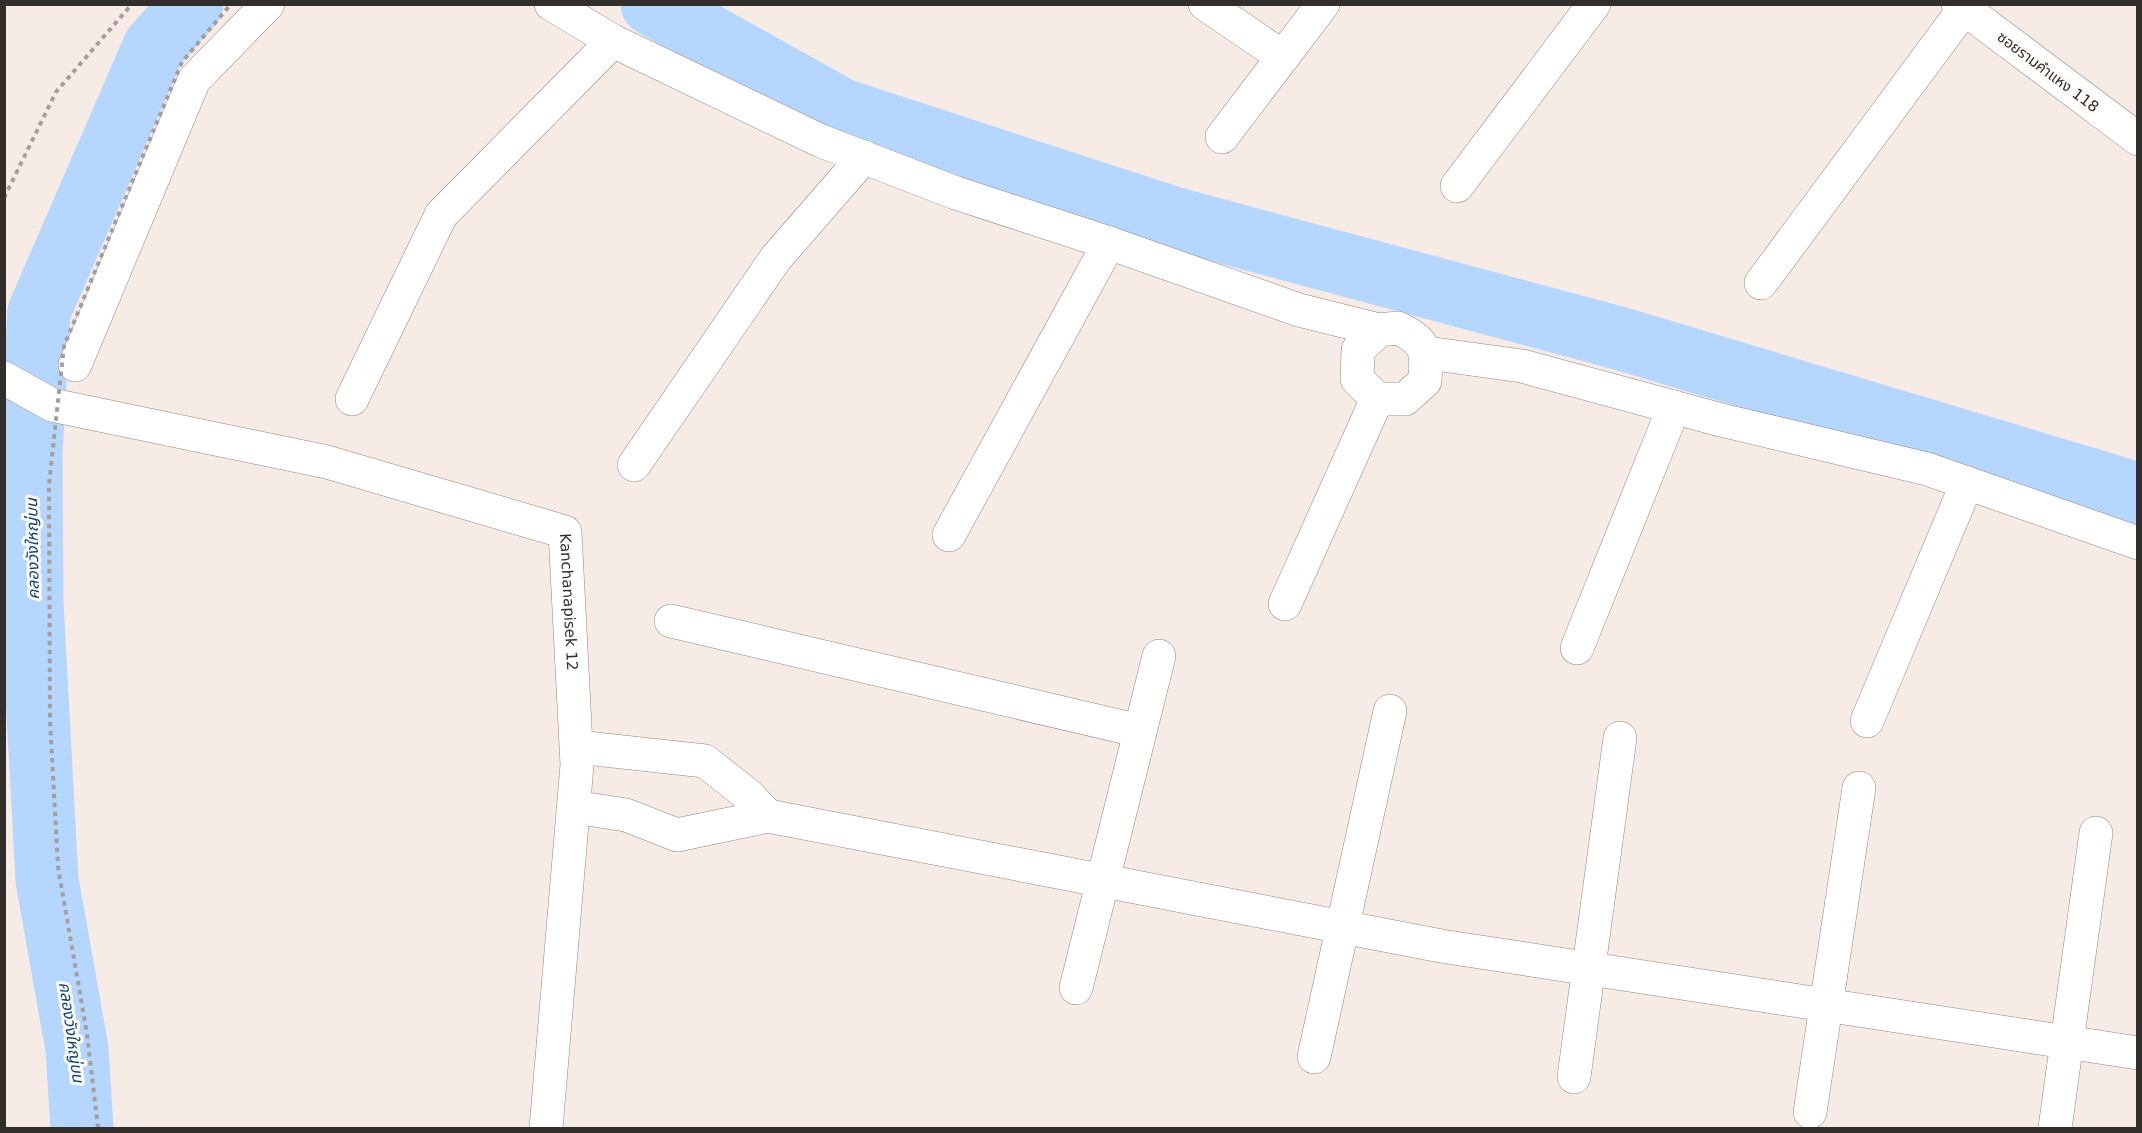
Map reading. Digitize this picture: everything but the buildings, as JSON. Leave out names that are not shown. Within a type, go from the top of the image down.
[{"type":"street","points":[[75,365],[194,80],[268,4]]},
{"type":"street","points":[[551,4],[613,41],[821,141],[956,193],[1109,243],[1299,310],[1379,330],[1398,328],[1416,337],[1427,352],[1425,381],[1405,399],[1377,399],[1357,378],[1358,350],[1379,330]]},
{"type":"street","points":[[1205,4],[1283,57]]},
{"type":"street","points":[[1222,137],[1323,4]]},
{"type":"street","points":[[1457,186],[1594,4]]},
{"type":"street","points":[[1761,283],[1961,7]]},
{"type":"street","name":"ซอยรามคำแหง 118","points":[[1961,7],[2138,140]]},
{"type":"street","points":[[352,399],[441,215],[613,41]]},
{"type":"street","points":[[634,465],[776,258],[864,157]]},
{"type":"street","points":[[949,535],[1109,243]]},
{"type":"street","points":[[1427,352],[1522,366],[1674,407],[1927,469],[2138,543]]},
{"type":"street","name":"Kanchanapisek 12","points":[[4,378],[52,405],[327,462],[564,532],[577,747],[552,1125]]},
{"type":"street","points":[[1285,604],[1377,399]]},
{"type":"street","points":[[1577,648],[1674,407]]},
{"type":"street","points":[[1867,721],[1967,483]]},
{"type":"street","points":[[671,621],[1140,731]]},
{"type":"street","points":[[1076,988],[1159,656]]},
{"type":"street","points":[[1314,1057],[1390,711]]},
{"type":"street","points":[[1574,1077],[1620,738]]},
{"type":"street","points":[[577,747],[705,761],[748,795],[768,816]]},
{"type":"street","points":[[1810,1112],[1859,788]]},
{"type":"street","points":[[574,807],[626,815],[677,835],[768,816],[1441,946],[2138,1053]]},
{"type":"street","points":[[2055,1128],[2096,833]]},
{"type":"path","points":[[4,198],[56,92],[132,4]]},
{"type":"path","points":[[98,1128],[87,1034],[58,867],[50,720],[49,484],[64,346],[182,62],[231,4]]},
{"type":"waterway","name":"คลองวังใหญ่บน","points":[[82,1128],[77,1049],[47,880],[32,603],[31,453],[39,312],[154,47],[192,4]]},
{"type":"waterway","points":[[652,4],[842,110],[1176,219],[1622,339],[2138,494]]}]
